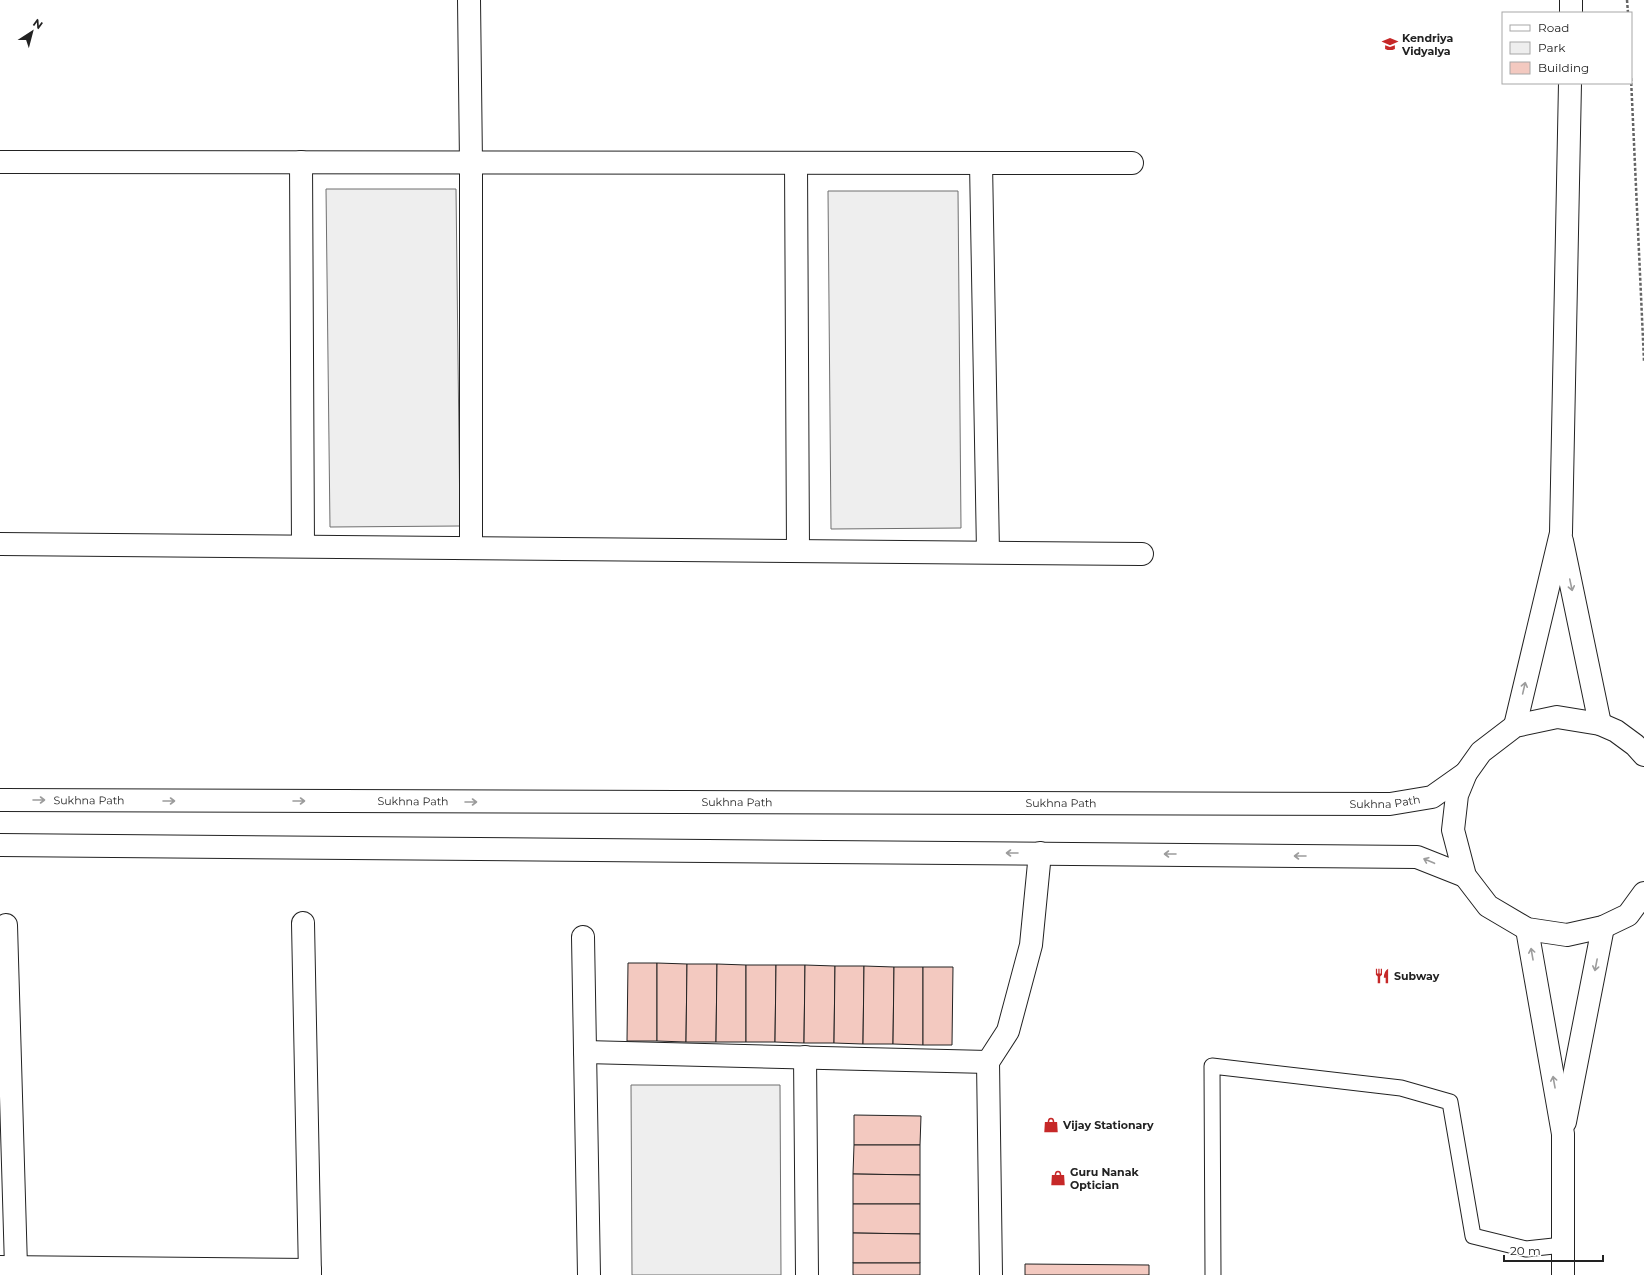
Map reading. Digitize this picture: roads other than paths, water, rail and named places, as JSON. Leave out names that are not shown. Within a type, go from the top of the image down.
[{"type":"street","points":[[469,0],[471,163],[471,548]]},
{"type":"street","points":[[1571,0],[1571,12]]},
{"type":"street","points":[[1516,726],[1561,533],[1570,84]]},
{"type":"street","points":[[0,162],[1132,163]]},
{"type":"street","points":[[301,162],[303,546]]},
{"type":"street","points":[[796,163],[798,551]]},
{"type":"street","points":[[981,163],[988,552]]},
{"type":"street","points":[[1561,533],[1600,724]]},
{"type":"street","points":[[0,544],[1142,554]]},
{"type":"street","points":[[1644,755],[1636,745],[1616,731],[1600,724],[1557,717],[1516,726],[1481,752],[1466,773],[1457,795],[1452,830],[1465,876],[1488,906],[1527,929],[1567,935],[1603,927],[1628,914],[1644,893]]},
{"type":"street","name":"Sukhna Path","points":[[0,800],[1390,804],[1432,797],[1466,773]]},
{"type":"street","points":[[0,845],[1417,856],[1465,876]]},
{"type":"street","points":[[991,1275],[988,1062],[1008,1031],[1031,946],[1040,853]]},
{"type":"street","points":[[6,925],[8,1267],[310,1272],[303,923]]},
{"type":"street","points":[[1563,1134],[1603,927]]},
{"type":"street","points":[[1527,929],[1563,1134],[1563,1275]]},
{"type":"street","points":[[583,937],[589,1275]]},
{"type":"street","points":[[585,1052],[988,1062]]},
{"type":"street","points":[[805,1058],[807,1275]]},
{"type":"lane","points":[[1213,1275],[1212,1066],[1401,1088],[1450,1102],[1473,1236],[1526,1249],[1563,1245]]},
{"type":"place","name":"Kendriya Vidyalya","points":[[1390,44]]},
{"type":"place","name":"Subway","points":[[1382,976]]},
{"type":"place","name":"Vijay Stationary","points":[[1051,1125]]},
{"type":"place","name":"Guru Nanak Optician","points":[[1058,1178]]}]
